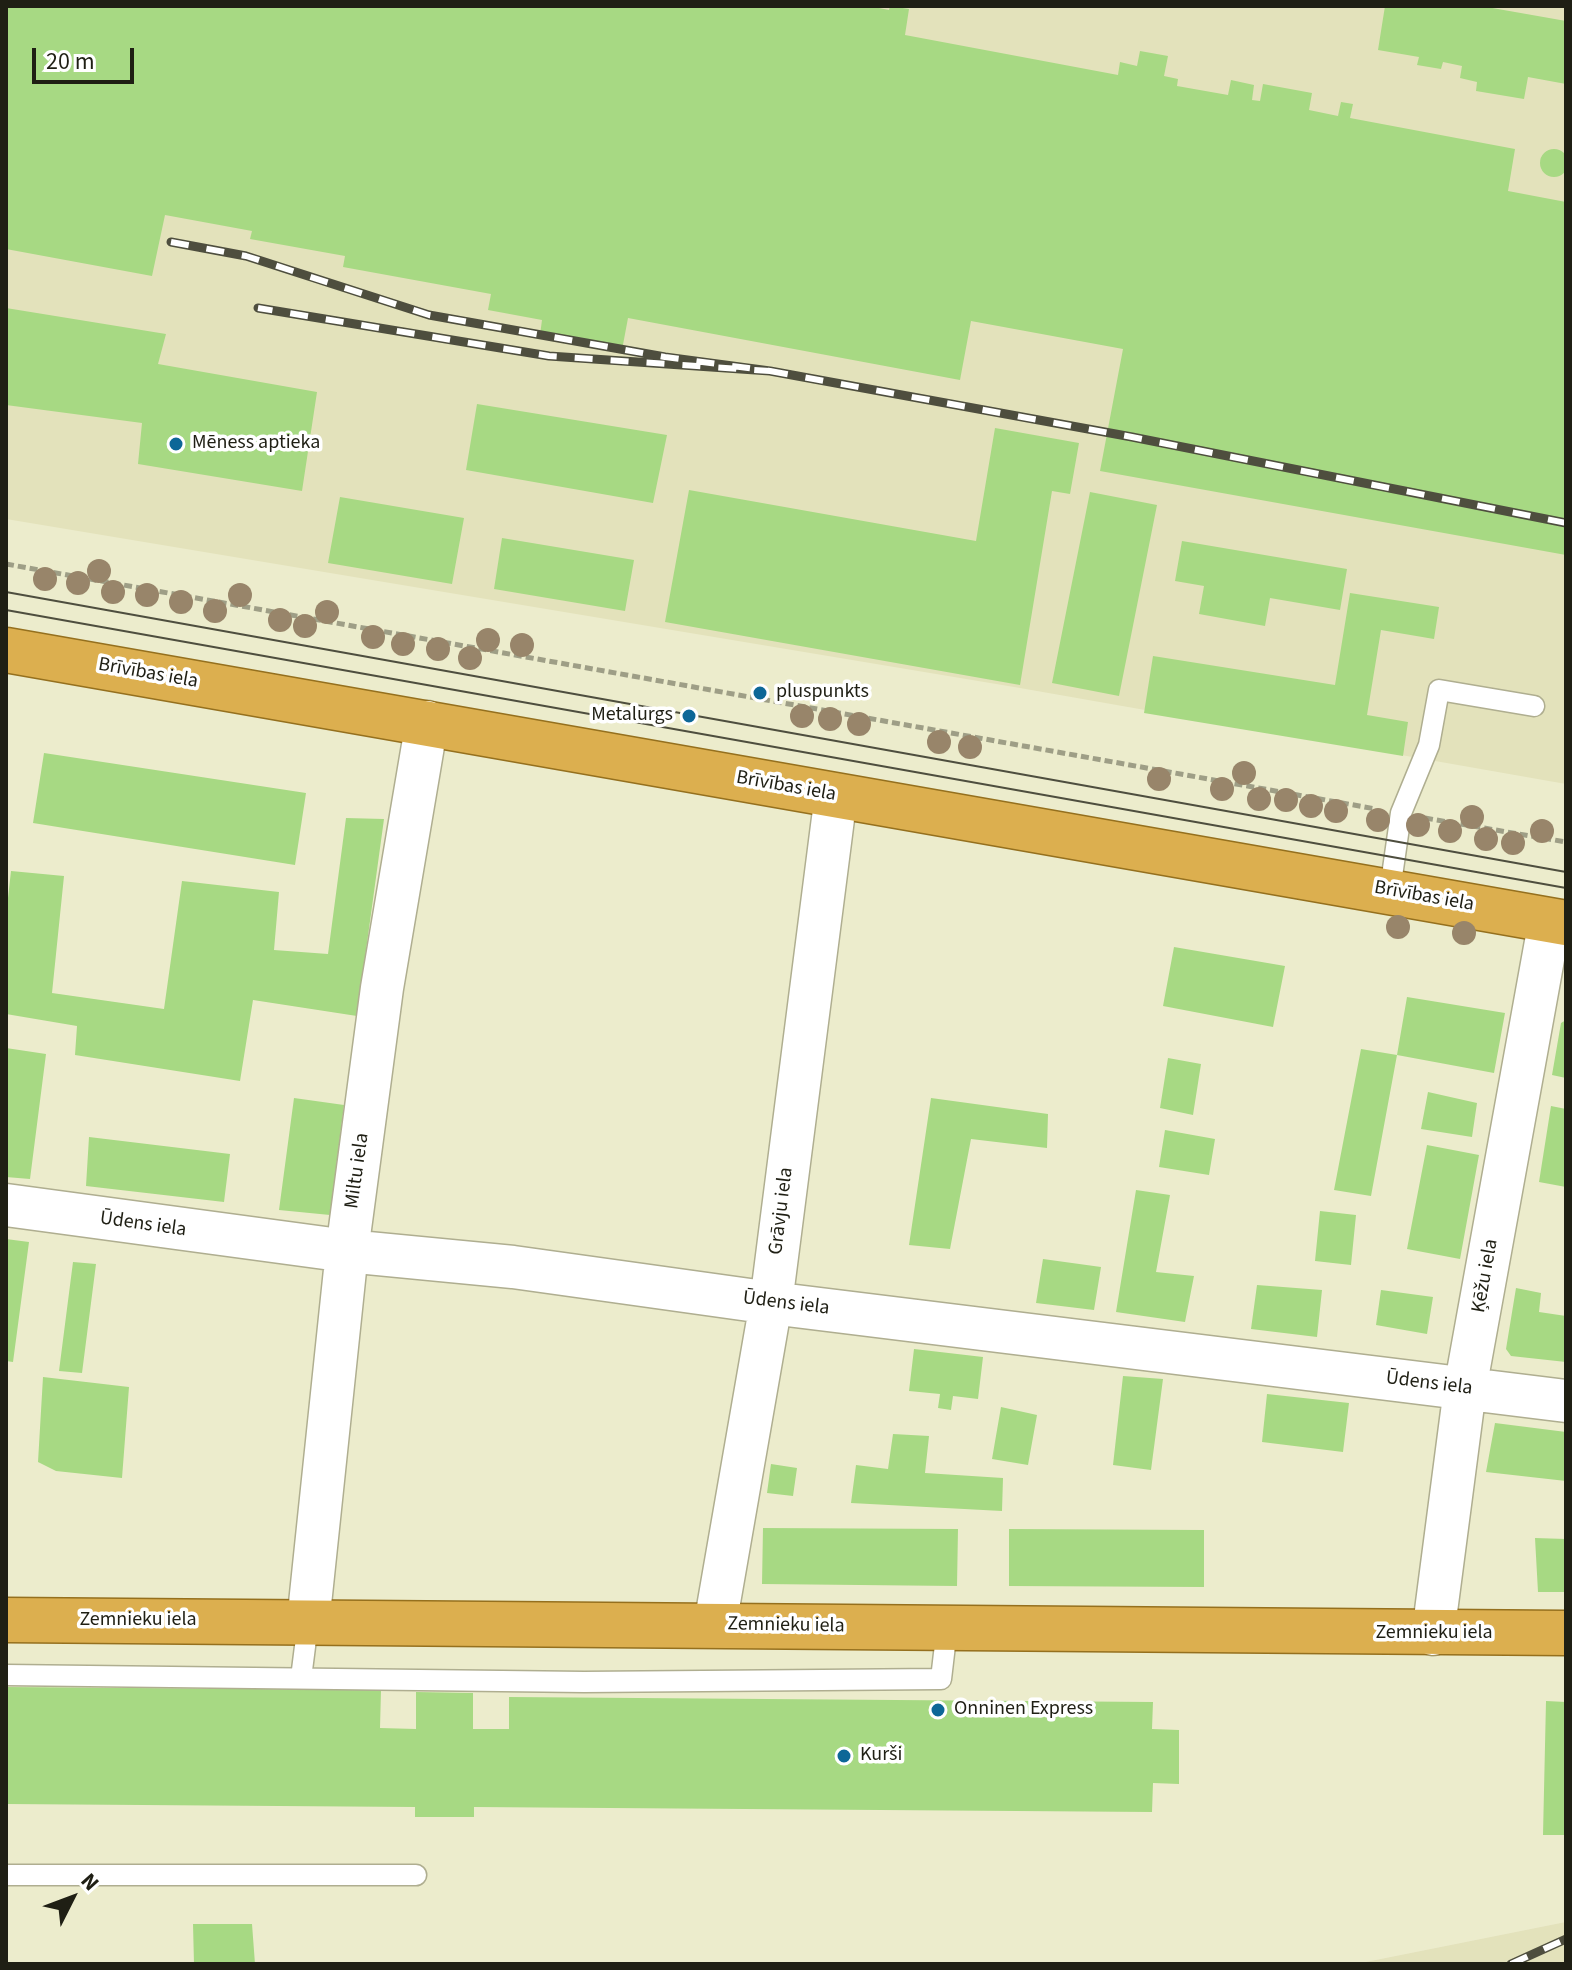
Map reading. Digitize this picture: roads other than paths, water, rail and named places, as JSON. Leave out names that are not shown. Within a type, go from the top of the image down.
[{"type":"highway","name":"Brīvības iela","points":[[6,650],[1558,921]]},
{"type":"highway","name":"Zemnieku iela","points":[[6,1620],[1566,1633]]},
{"type":"street","name":"Miltu iela","points":[[308,1623],[347,1251],[382,988],[427,722]]},
{"type":"street","name":"Grāvju iela","points":[[715,1625],[771,1303],[836,795]]},
{"type":"street","name":"Ķēžu iela","points":[[1433,1634],[1465,1389],[1558,921]]},
{"type":"street","name":"Ūdens iela","points":[[6,1205],[347,1251],[513,1267],[771,1303],[1566,1401]]},
{"type":"lane","points":[[1390,890],[1401,813],[1429,745],[1439,690],[1534,706]]},
{"type":"lane","points":[[301,1678],[308,1623]]},
{"type":"lane","points":[[6,1675],[584,1682],[941,1679],[947,1628]]},
{"type":"lane","points":[[6,1875],[416,1875]]},
{"type":"tram line","points":[[6,592],[1566,872]]},
{"type":"tram line","points":[[6,610],[1566,888]]},
{"type":"railway","points":[[171,242],[246,256],[429,315],[665,357],[770,371],[549,356],[258,308]]},
{"type":"railway","points":[[770,371],[1132,437],[1566,523]]},
{"type":"railway","points":[[1511,1964],[1566,1939]]},
{"type":"place","name":"Mēness aptieka","points":[[176,444]]},
{"type":"place","name":"pluspunkts","points":[[760,693]]},
{"type":"place","name":"Metalurgs","points":[[689,716]]},
{"type":"place","name":"Onninen Express","points":[[938,1710]]},
{"type":"place","name":"Kurši","points":[[844,1756]]}]
